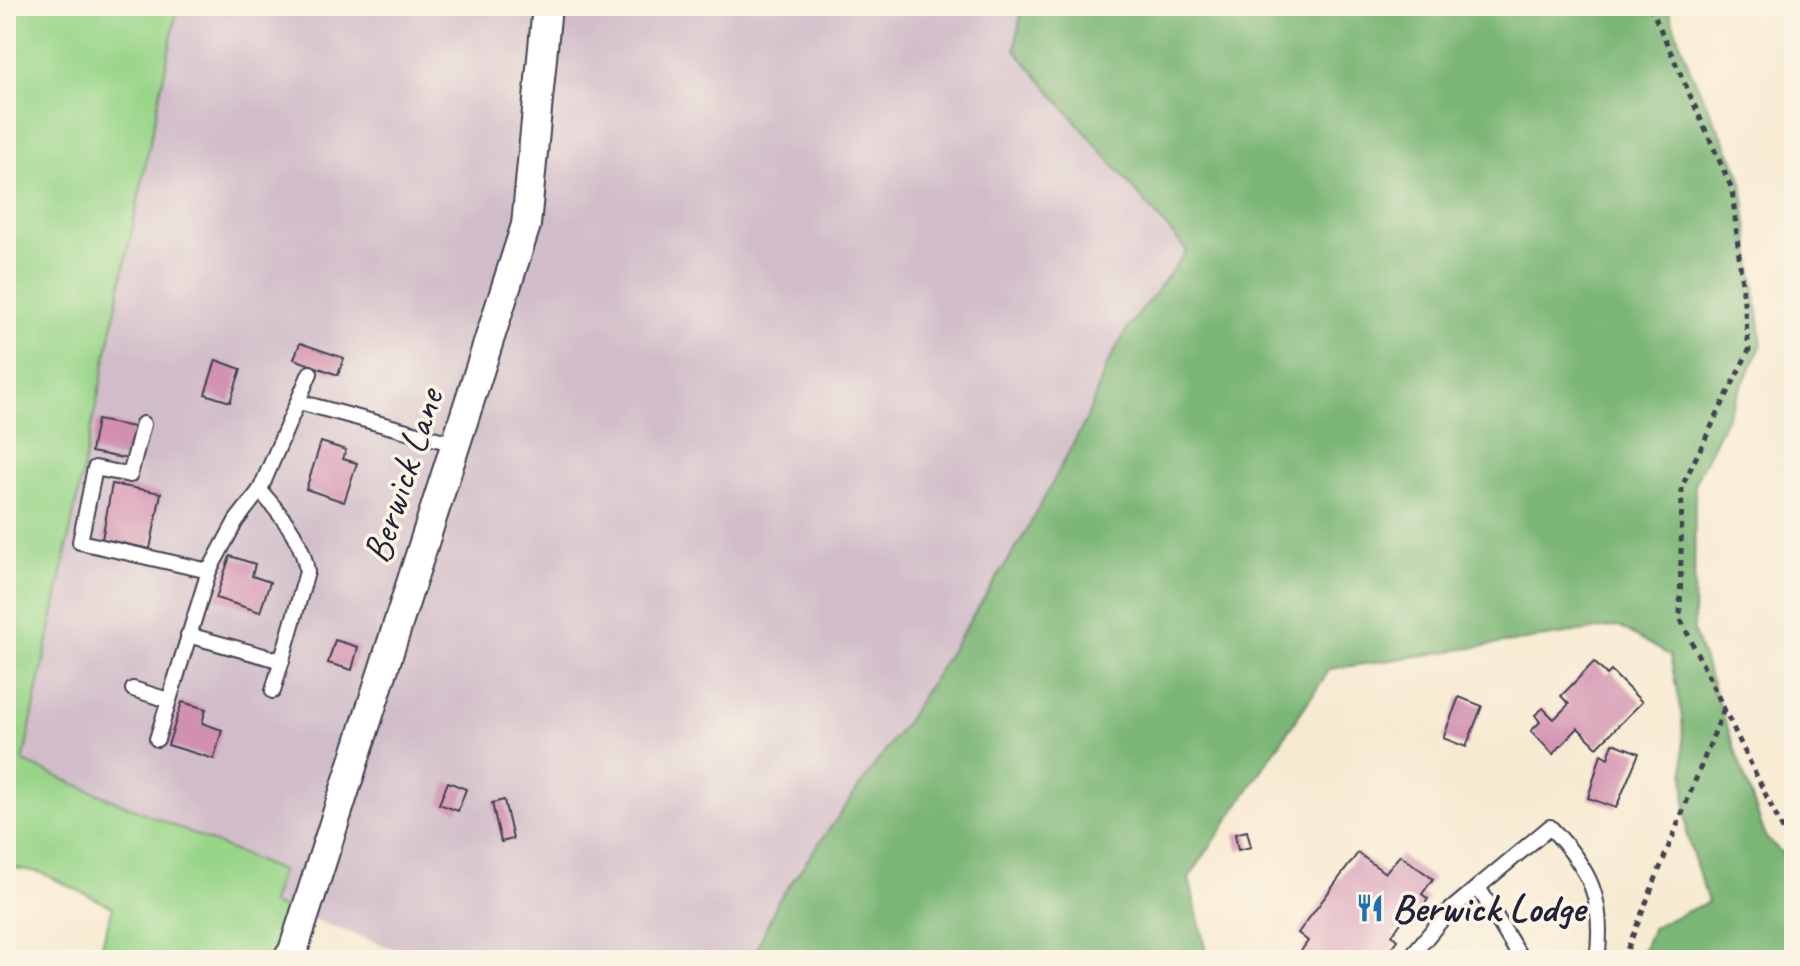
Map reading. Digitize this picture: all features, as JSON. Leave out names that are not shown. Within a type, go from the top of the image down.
[{"type":"street","name":"Berwick Lane","points":[[287,960],[293,951],[526,225],[547,6]]},
{"type":"lane","points":[[157,739],[209,571],[236,521],[260,490],[310,373]]},
{"type":"lane","points":[[299,402],[455,444]]},
{"type":"lane","points":[[143,424],[130,475],[95,468],[80,542],[209,571]]},
{"type":"lane","points":[[260,490],[296,536],[305,555],[305,590],[273,691]]},
{"type":"lane","points":[[188,635],[282,661]]},
{"type":"lane","points":[[133,689],[168,700]]},
{"type":"lane","points":[[1408,960],[1447,913],[1550,827],[1593,882],[1601,929],[1597,960]]},
{"type":"lane","points":[[1478,887],[1522,960]]},
{"type":"path","points":[[1650,6],[1732,189],[1749,350],[1682,486],[1680,618],[1794,853]]},
{"type":"path","points":[[1623,960],[1724,709]]},
{"type":"shaded area","points":[[178,6],[1022,6],[1015,50],[1187,251],[1128,328],[1108,363],[1086,420],[1026,532],[907,720],[820,847],[790,883],[752,960],[424,960],[271,904],[280,871],[23,762]]},
{"type":"green space","points":[[6,6],[178,6],[23,762],[281,871],[271,904],[289,910],[271,960],[97,960],[113,907],[42,873],[6,866]]},
{"type":"green space","points":[[1022,6],[1667,6],[1691,72],[1741,175],[1762,344],[1695,482],[1694,632],[1766,838],[1794,864],[1794,960],[1639,960],[1653,927],[1708,902],[1687,836],[1682,717],[1670,656],[1619,626],[1330,669],[1189,878],[1208,960],[752,960],[778,901],[907,720],[1026,532],[1086,420],[1108,363],[1128,328],[1187,251],[1015,50]]},
{"type":"building","points":[[300,343],[344,358],[338,375],[294,359]]},
{"type":"building","points":[[216,360],[241,369],[230,402],[205,394]]},
{"type":"building","points":[[97,420],[134,427],[128,459],[91,452]]},
{"type":"building","points":[[321,442],[346,450],[343,459],[357,463],[344,502],[306,489]]},
{"type":"building","points":[[112,484],[161,493],[150,549],[102,539]]},
{"type":"building","points":[[230,556],[255,564],[252,576],[270,582],[260,612],[216,598]]},
{"type":"building","points":[[335,640],[358,647],[352,670],[328,663]]},
{"type":"building","points":[[1594,662],[1607,675],[1611,671],[1642,702],[1597,747],[1578,728],[1553,754],[1531,731],[1540,722],[1535,715],[1543,708],[1554,719],[1569,704],[1561,696]]},
{"type":"building","points":[[1459,697],[1482,706],[1466,747],[1443,738]]},
{"type":"building","points":[[182,702],[206,709],[202,723],[222,730],[214,759],[168,745]]},
{"type":"building","points":[[1613,743],[1639,753],[1616,808],[1588,798],[1601,754],[1608,758]]},
{"type":"building","points":[[448,782],[466,789],[458,811],[439,804]]},
{"type":"building","points":[[504,800],[513,839],[501,842],[492,803]]},
{"type":"building","points":[[1247,831],[1251,847],[1238,850],[1235,834]]},
{"type":"building","name":"Berwick Lodge","points":[[1358,853],[1385,873],[1400,855],[1433,879],[1422,894],[1428,899],[1412,921],[1406,916],[1392,935],[1398,940],[1383,960],[1330,960],[1325,957],[1312,960],[1301,951],[1308,941],[1298,933]]},
{"type":"place","name":"Berwick Lodge","points":[[1370,908]]}]
